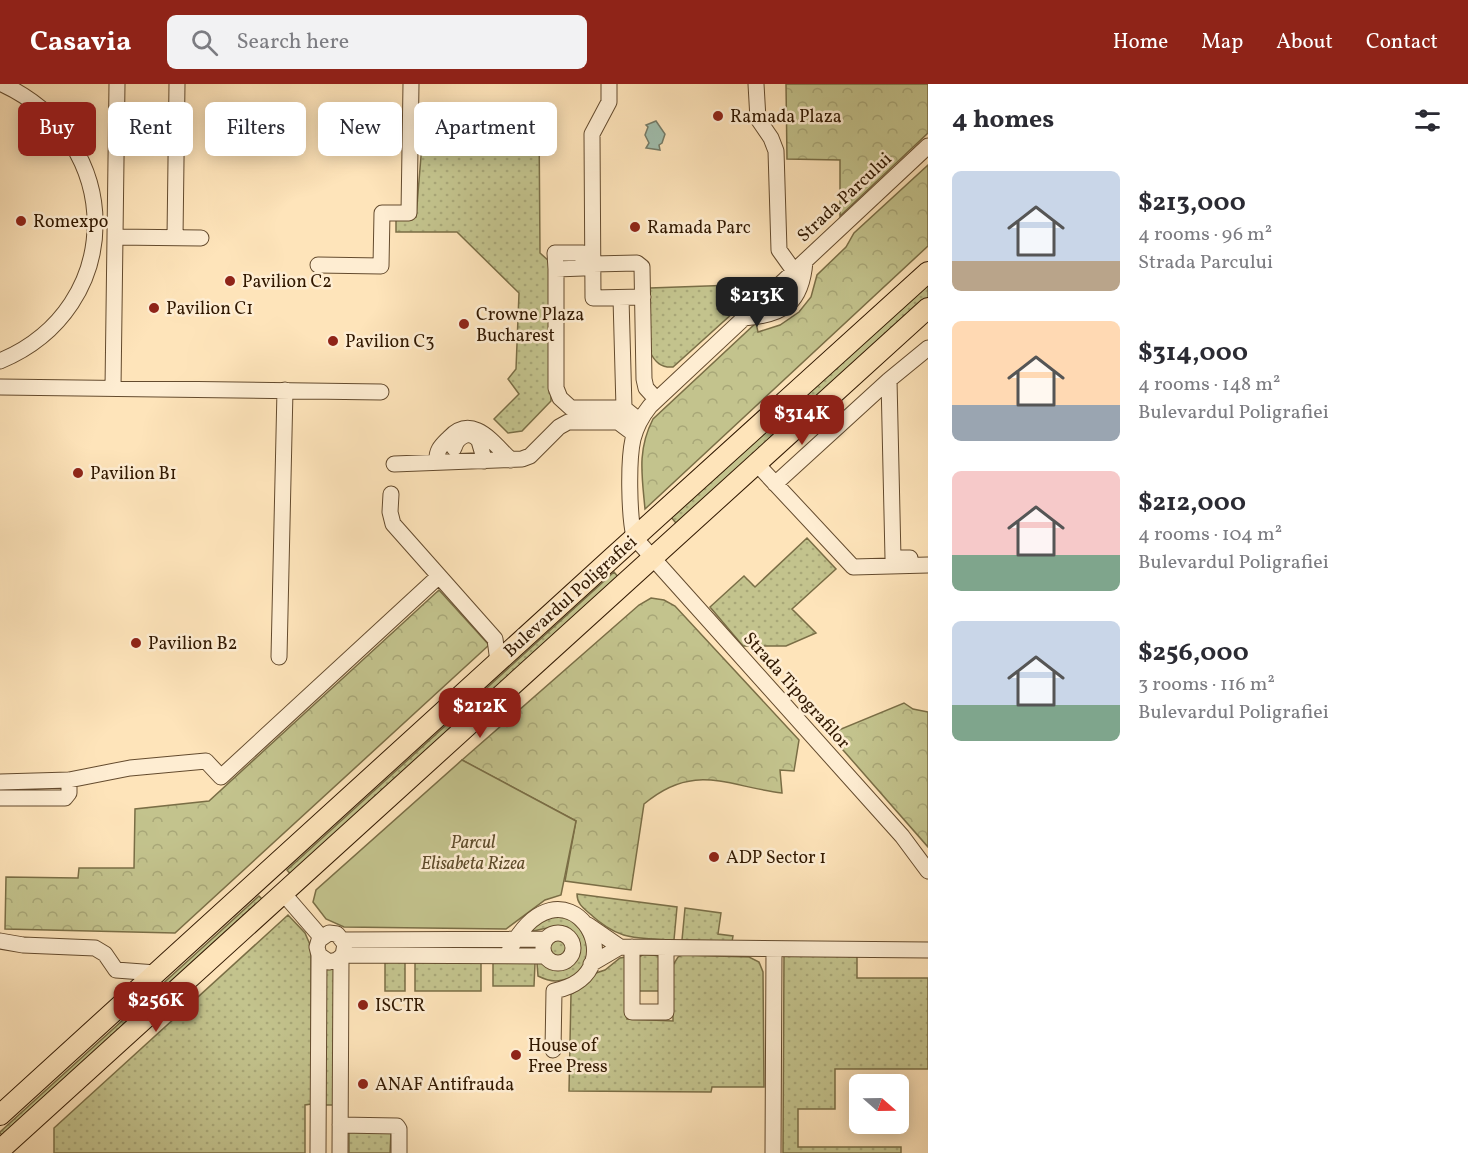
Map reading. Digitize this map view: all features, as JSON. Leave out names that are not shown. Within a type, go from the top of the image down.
[{"type":"main road","name":"Bulevardul Poligrafiei","points":[[0,1116],[928,272]]},
{"type":"main road","name":"Bulevardul Poligrafiei","points":[[0,1149],[928,308]]},
{"type":"main road","points":[[266,874],[283,893]]},
{"type":"street","points":[[0,361],[37,340],[72,302],[84,278],[92,254],[95,228],[94,201],[88,175],[77,150],[62,128],[43,108],[21,92],[3,84]]},
{"type":"street","points":[[113,388],[117,84]]},
{"type":"street","points":[[175,237],[177,84]]},
{"type":"street","points":[[318,265],[381,266],[382,213],[409,213],[411,84]]},
{"type":"street","points":[[609,84],[609,102],[592,134],[594,298],[643,297]]},
{"type":"street","points":[[756,84],[758,119],[771,138],[776,151],[779,250],[799,266]]},
{"type":"street","name":"Strada Parcului","points":[[637,428],[656,399],[928,146]]},
{"type":"street","points":[[94,201],[115,201]]},
{"type":"street","points":[[115,237],[201,237]]},
{"type":"street","points":[[593,264],[640,264],[643,297],[644,379],[646,388],[656,399]]},
{"type":"street","points":[[556,269],[556,388],[560,398],[571,408],[624,408]]},
{"type":"street","points":[[621,298],[624,408],[637,428],[631,452],[631,511],[634,537]]},
{"type":"street","points":[[775,484],[889,380],[928,348]]},
{"type":"street","points":[[889,380],[893,558],[928,557]]},
{"type":"street","points":[[0,387],[381,392]]},
{"type":"street","points":[[279,657],[285,390]]},
{"type":"street","points":[[394,464],[526,458],[559,427],[568,422],[618,422],[637,428]]},
{"type":"street","points":[[437,462],[439,448],[456,431],[468,428],[480,430],[511,459]]},
{"type":"street","points":[[454,448],[460,436],[473,436],[478,441],[484,460]]},
{"type":"street","points":[[756,463],[853,567],[928,565]]},
{"type":"street","points":[[391,494],[390,512],[393,524],[495,639],[498,662]]},
{"type":"street","name":"Strada Tipografilor","points":[[634,537],[902,836],[928,871]]},
{"type":"street","points":[[0,782],[69,780],[130,768],[206,760],[221,777],[439,576]]},
{"type":"street","points":[[495,639],[518,644]]},
{"type":"street","points":[[0,798],[65,798],[69,793],[69,780]]},
{"type":"street","points":[[283,893],[321,937]]},
{"type":"street","points":[[507,955],[515,940],[536,916],[552,910],[562,910],[580,917],[588,925],[626,947]]},
{"type":"street","points":[[553,1050],[554,992],[573,986],[586,973],[591,964],[595,944],[588,925]]},
{"type":"street","points":[[318,1153],[319,954],[317,943],[321,937],[333,933],[342,951],[340,1153]]},
{"type":"street","points":[[319,954],[329,962],[342,951],[545,939],[553,934],[562,934],[570,940],[573,949],[569,958],[561,963],[552,963],[544,957],[342,951]]},
{"type":"street","points":[[544,957],[542,948],[545,939]]},
{"type":"street","points":[[0,941],[23,945],[95,948],[105,954],[116,970],[156,973]]},
{"type":"street","points":[[626,947],[632,1012],[666,1012],[666,948]]},
{"type":"street","points":[[591,964],[626,947],[928,950]]},
{"type":"street","points":[[773,1153],[774,949]]},
{"type":"street","points":[[340,1125],[397,1126],[399,1153]]},
{"type":"green space","points":[[786,84],[928,84],[928,133],[840,216],[840,160],[787,159]]},
{"type":"green space","points":[[421,156],[539,156],[540,253],[550,262],[551,401],[522,431],[508,433],[494,419],[519,394],[508,379],[516,369],[519,293],[457,232],[396,232],[396,218],[416,217]]},
{"type":"green space","points":[[928,165],[928,246],[645,509],[643,452],[653,419],[756,323],[758,332],[780,325],[799,312],[811,297],[817,275],[846,247],[854,233]]},
{"type":"green space","points":[[928,283],[928,301],[680,528],[671,517]]},
{"type":"green space","points":[[765,284],[673,367],[662,365],[652,356],[650,352],[650,288]]},
{"type":"green space","points":[[807,538],[836,569],[792,609],[816,633],[786,646],[743,646],[710,607],[744,576],[755,587]]},
{"type":"green space","points":[[614,572],[619,578],[292,876],[287,870]]},
{"type":"green space","points":[[439,590],[489,645],[175,933],[5,929],[6,877],[78,878],[79,868],[134,868],[135,809],[209,801]]},
{"type":"green space","points":[[651,598],[664,600],[675,606],[799,740],[794,771],[780,770],[782,793],[711,780],[695,780],[662,791],[644,804],[631,890],[565,881],[576,821],[462,760],[639,605]]},
{"type":"green space","points":[[904,703],[913,709],[928,712],[928,847],[829,734]]},
{"type":"green space","name":"Parcul Elisabeta Rizea","points":[[462,760],[576,821],[561,895],[545,900],[506,929],[344,927],[326,919],[313,902],[316,890]]},
{"type":"green space","points":[[577,894],[677,907],[674,940],[638,938],[609,929],[584,909]]},
{"type":"green space","points":[[259,896],[264,901],[3,1138],[0,1132]]},
{"type":"green space","points":[[685,908],[721,913],[718,934],[733,936],[732,942],[682,940]]},
{"type":"green space","points":[[288,915],[305,933],[311,947],[311,1104],[305,1105],[305,1153],[54,1153],[54,1128]]},
{"type":"green space","points":[[551,915],[576,920],[591,951],[577,976],[557,981],[538,976],[537,963],[543,963],[555,969],[569,968],[577,958],[579,951],[574,933],[562,926],[528,932]]},
{"type":"green space","points":[[558,939],[564,942],[567,948],[564,954],[558,957],[552,954],[549,948],[552,942]]},
{"type":"green space","points":[[644,954],[660,956],[663,991],[638,991],[639,957]]},
{"type":"green space","points":[[682,955],[749,957],[759,962],[763,972],[764,1087],[712,1087],[711,1092],[569,1091],[571,994],[583,987],[593,974],[605,970],[620,958],[626,957],[627,1019],[673,1021],[673,965]]},
{"type":"green space","points":[[784,955],[857,955],[857,978],[928,978],[928,1069],[835,1069],[835,1109],[798,1109],[798,1147],[901,1147],[901,1153],[783,1153]]},
{"type":"green space","points":[[385,959],[405,959],[405,991],[385,991]]},
{"type":"green space","points":[[415,959],[481,960],[481,991],[415,991]]},
{"type":"green space","points":[[493,962],[535,963],[534,986],[493,986]]},
{"type":"green space","points":[[325,969],[335,969],[335,1105],[325,1105]]},
{"type":"green space","points":[[349,1132],[391,1132],[390,1153],[349,1153]]},
{"type":"shaded area","points":[[656,121],[665,134],[659,145],[660,150],[646,148],[649,143],[645,135],[648,127],[646,125]]},
{"type":"place","name":"Ramada Plaza","points":[[718,116]]},
{"type":"place","name":"Romexpo","points":[[21,221]]},
{"type":"place","name":"Ramada Parc","points":[[635,227]]},
{"type":"place","name":"Pavilion C2","points":[[230,281]]},
{"type":"place","name":"Pavilion C1","points":[[154,308]]},
{"type":"place","name":"Crowne Plaza Bucharest","points":[[464,324]]},
{"type":"place","name":"Pavilion C3","points":[[333,341]]},
{"type":"place","name":"Pavilion B1","points":[[78,473]]},
{"type":"place","name":"Pavilion B2","points":[[136,643]]},
{"type":"place","name":"ADP Sector 1","points":[[714,857]]},
{"type":"place","name":"ISCTR","points":[[363,1005]]},
{"type":"place","name":"House of Free Press","points":[[516,1055]]},
{"type":"place","name":"ANAF Antifrauda","points":[[363,1084]]}]
